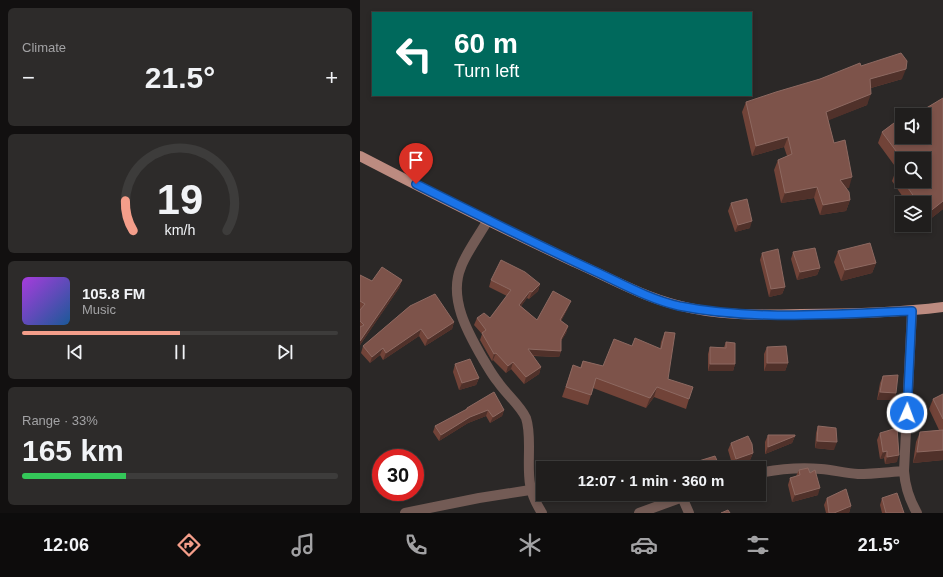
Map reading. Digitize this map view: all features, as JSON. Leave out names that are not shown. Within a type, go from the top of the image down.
[{"type":"main road","points":[[360,156],[488,220],[651,297],[678,305],[716,312],[752,315],[912,311],[943,307]]},
{"type":"street","points":[[488,220],[461,267],[457,291],[462,318],[470,337],[497,381],[526,419],[529,429],[530,490],[542,513]]},
{"type":"street","points":[[912,311],[904,471],[908,496],[917,513]]},
{"type":"street","points":[[766,472],[794,469],[819,469],[856,474],[871,474],[904,471]]},
{"type":"street","points":[[405,513],[479,498],[530,490]]},
{"type":"street","points":[[639,513],[672,501]]},
{"type":"street","points":[[687,501],[689,513]]},
{"type":"building","points":[[901,53],[907,61],[906,69],[870,79],[871,94],[826,112],[834,143],[845,140],[852,177],[840,180],[849,192],[850,200],[823,205],[817,187],[785,193],[778,160],[792,154],[788,137],[756,146],[746,102],[820,79],[860,63],[861,66]]},
{"type":"building","points":[[943,98],[943,201],[931,211],[931,196],[914,196],[908,188],[931,188],[931,152],[897,152],[882,132],[895,122],[895,144],[931,144],[931,108],[926,108]]},
{"type":"building","points":[[747,199],[752,221],[738,225],[731,203]]},
{"type":"building","points":[[870,243],[876,263],[845,270],[838,251]]},
{"type":"building","points":[[815,248],[820,268],[800,272],[793,252]]},
{"type":"building","points":[[778,249],[785,287],[771,289],[762,253]]},
{"type":"building","points":[[501,260],[525,272],[540,284],[532,292],[530,291],[519,305],[537,320],[553,291],[571,301],[560,320],[568,326],[561,339],[561,351],[528,349],[541,367],[526,377],[513,362],[508,366],[496,353],[494,354],[482,333],[486,330],[477,318],[484,313],[490,318],[511,290],[491,280]]},
{"type":"building","points":[[382,267],[402,280],[360,341],[360,327],[364,325],[360,321],[360,310],[365,304],[360,301],[360,275],[372,281]]},
{"type":"building","points":[[435,294],[454,322],[428,339],[421,329],[386,353],[383,348],[372,357],[363,346],[410,306]]},
{"type":"building","points":[[665,332],[675,333],[668,379],[693,387],[689,399],[657,387],[650,398],[596,378],[591,395],[566,387],[573,365],[581,368],[583,361],[603,366],[614,339],[632,346],[635,338],[661,349]]},
{"type":"building","points":[[726,342],[735,343],[735,364],[710,364],[710,347],[726,348]]},
{"type":"building","points":[[786,346],[788,363],[767,363],[767,347]]},
{"type":"building","points":[[470,359],[479,378],[462,383],[455,364]]},
{"type":"building","points":[[898,375],[896,393],[880,392],[883,376]]},
{"type":"building","points":[[494,392],[504,410],[493,417],[488,410],[470,417],[441,435],[435,426],[467,409]]},
{"type":"building","points":[[943,394],[943,419],[933,399]]},
{"type":"building","points":[[818,426],[836,428],[837,442],[817,441]]},
{"type":"building","points":[[897,428],[899,455],[887,457],[887,451],[883,452],[880,433]]},
{"type":"building","points":[[943,430],[943,450],[917,452],[920,432]]},
{"type":"building","points":[[768,435],[795,435],[795,436],[768,447]]},
{"type":"building","points":[[748,436],[752,444],[753,453],[736,459],[731,443]]},
{"type":"building","points":[[715,456],[717,461],[699,461]]},
{"type":"building","points":[[808,468],[810,473],[815,470],[820,488],[795,495],[790,478],[800,475],[799,470]]},
{"type":"building","points":[[846,489],[851,506],[834,513],[829,513],[827,498]]},
{"type":"building","points":[[897,493],[904,513],[886,513],[882,498]]},
{"type":"building","points":[[728,510],[730,513],[721,513]]},
{"type":"route","points":[[416,184],[651,297],[678,305],[716,312],[752,315],[912,311],[907,413]]}]
